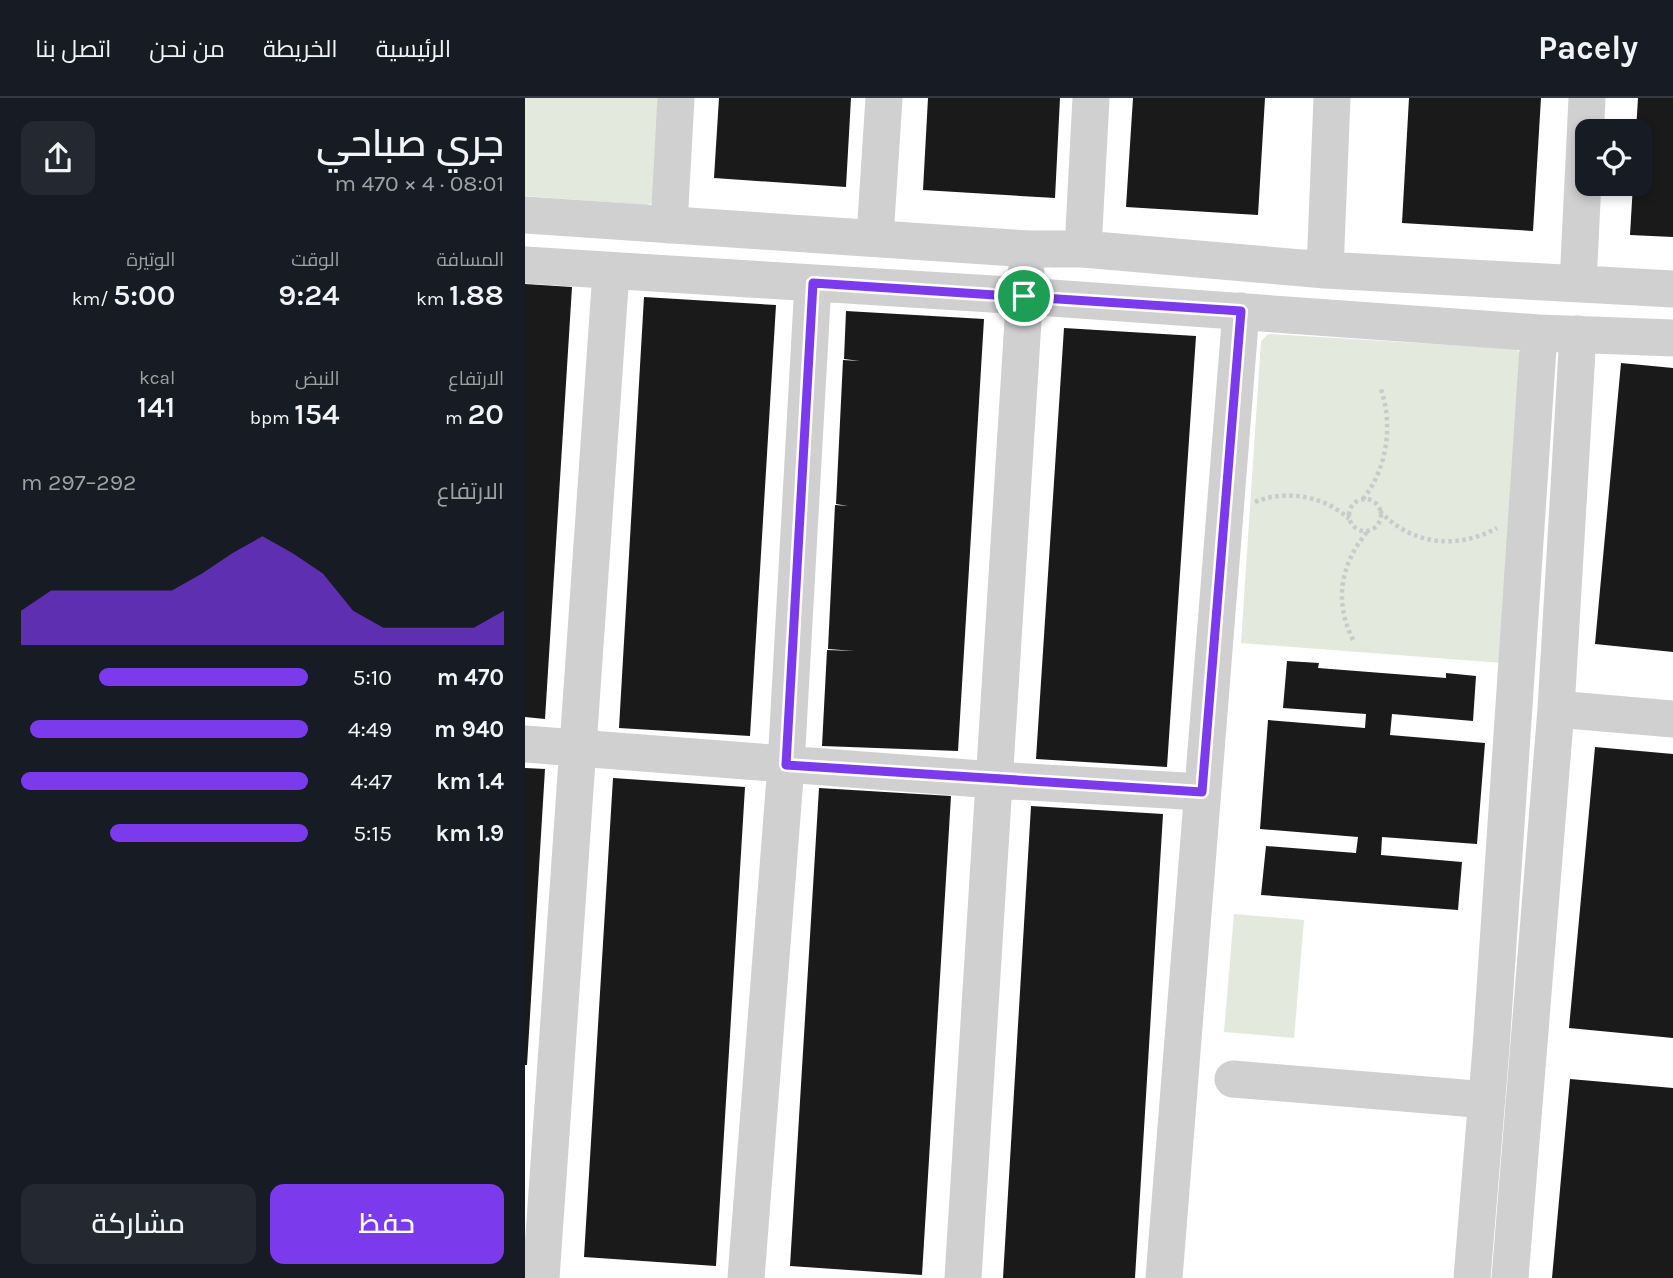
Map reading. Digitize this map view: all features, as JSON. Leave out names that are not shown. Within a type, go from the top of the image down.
[{"type":"street","points":[[669,225],[676,98]]},
{"type":"street","points":[[874,237],[884,98]]},
{"type":"street","points":[[1083,249],[1091,98]]},
{"type":"street","points":[[1325,270],[1332,98]]},
{"type":"street","points":[[1578,284],[1587,98]]},
{"type":"street","points":[[525,215],[1028,248],[1083,249],[1325,270],[1673,289]]},
{"type":"street","points":[[963,1278],[1028,248]]},
{"type":"street","points":[[525,265],[1539,332],[1673,338]]},
{"type":"street","points":[[541,1278],[611,272]]},
{"type":"street","points":[[745,1278],[786,765],[813,283]]},
{"type":"street","points":[[1164,1278],[1241,311]]},
{"type":"street","points":[[1472,1278],[1491,1048],[1539,332]]},
{"type":"street","points":[[1510,1278],[1556,709],[1578,334]]},
{"type":"street","points":[[1556,709],[1673,719]]},
{"type":"street","points":[[525,744],[994,780],[1202,792]]},
{"type":"street","points":[[1491,1048],[1530,1050]]},
{"type":"street","points":[[1233,1079],[1487,1100]]},
{"type":"path","points":[[1349,519],[1353,504],[1363,499],[1378,474],[1386,445],[1386,412],[1380,387]]},
{"type":"path","points":[[1250,504],[1274,496],[1299,496],[1327,505],[1349,519],[1359,530],[1369,531]]},
{"type":"path","points":[[1363,499],[1373,502],[1388,520],[1414,535],[1432,541],[1449,541],[1486,533],[1504,524],[1528,501]]},
{"type":"path","points":[[1353,640],[1342,614],[1341,587],[1349,561],[1369,531],[1380,521],[1380,511]]},
{"type":"shaded area","points":[[525,98],[662,98],[652,203],[647,205],[525,196]]},
{"type":"shaded area","points":[[1268,334],[1516,349],[1520,353],[1502,663],[1241,643],[1261,341]]},
{"type":"shaded area","points":[[1234,914],[1304,920],[1294,1038],[1224,1032]]},
{"type":"building","points":[[719,98],[851,98],[846,187],[714,178]]},
{"type":"building","points":[[928,98],[1060,98],[1055,198],[923,190]]},
{"type":"building","points":[[1133,98],[1265,98],[1258,215],[1126,207]]},
{"type":"building","points":[[1409,98],[1541,98],[1533,231],[1402,223]]},
{"type":"building","points":[[1638,98],[1673,98],[1673,237],[1630,235],[1632,196],[1652,196],[1652,119],[1637,119]]},
{"type":"building","points":[[525,284],[572,287],[545,719],[525,717]]},
{"type":"building","points":[[644,297],[776,305],[750,736],[619,728]]},
{"type":"building","points":[[846,311],[984,319],[958,751],[822,746],[827,650],[855,651],[828,649],[835,505],[848,506],[836,504],[843,360],[860,361],[844,359]]},
{"type":"building","points":[[1064,328],[1196,336],[1167,767],[1036,759]]},
{"type":"building","points":[[1621,363],[1673,368],[1673,652],[1595,644]]},
{"type":"building","points":[[1287,661],[1319,663],[1318,668],[1446,678],[1446,673],[1476,676],[1473,721],[1392,714],[1390,735],[1485,743],[1477,844],[1382,837],[1381,855],[1462,862],[1458,910],[1261,895],[1266,846],[1356,853],[1358,837],[1260,829],[1268,720],[1365,728],[1366,714],[1283,708]]},
{"type":"building","points":[[1595,747],[1673,754],[1673,1038],[1569,1028]]},
{"type":"building","points":[[525,768],[545,769],[527,1065],[525,1065]]},
{"type":"building","points":[[613,778],[745,787],[716,1266],[584,1257]]},
{"type":"building","points":[[819,788],[951,796],[922,1275],[790,1266]]},
{"type":"building","points":[[1031,806],[1163,814],[1135,1278],[1003,1278]]},
{"type":"building","points":[[1570,1079],[1673,1088],[1673,1278],[1552,1278]]},
{"type":"route","points":[[813,283],[1024,296],[1241,311],[1202,792],[786,765],[813,283]]}]
